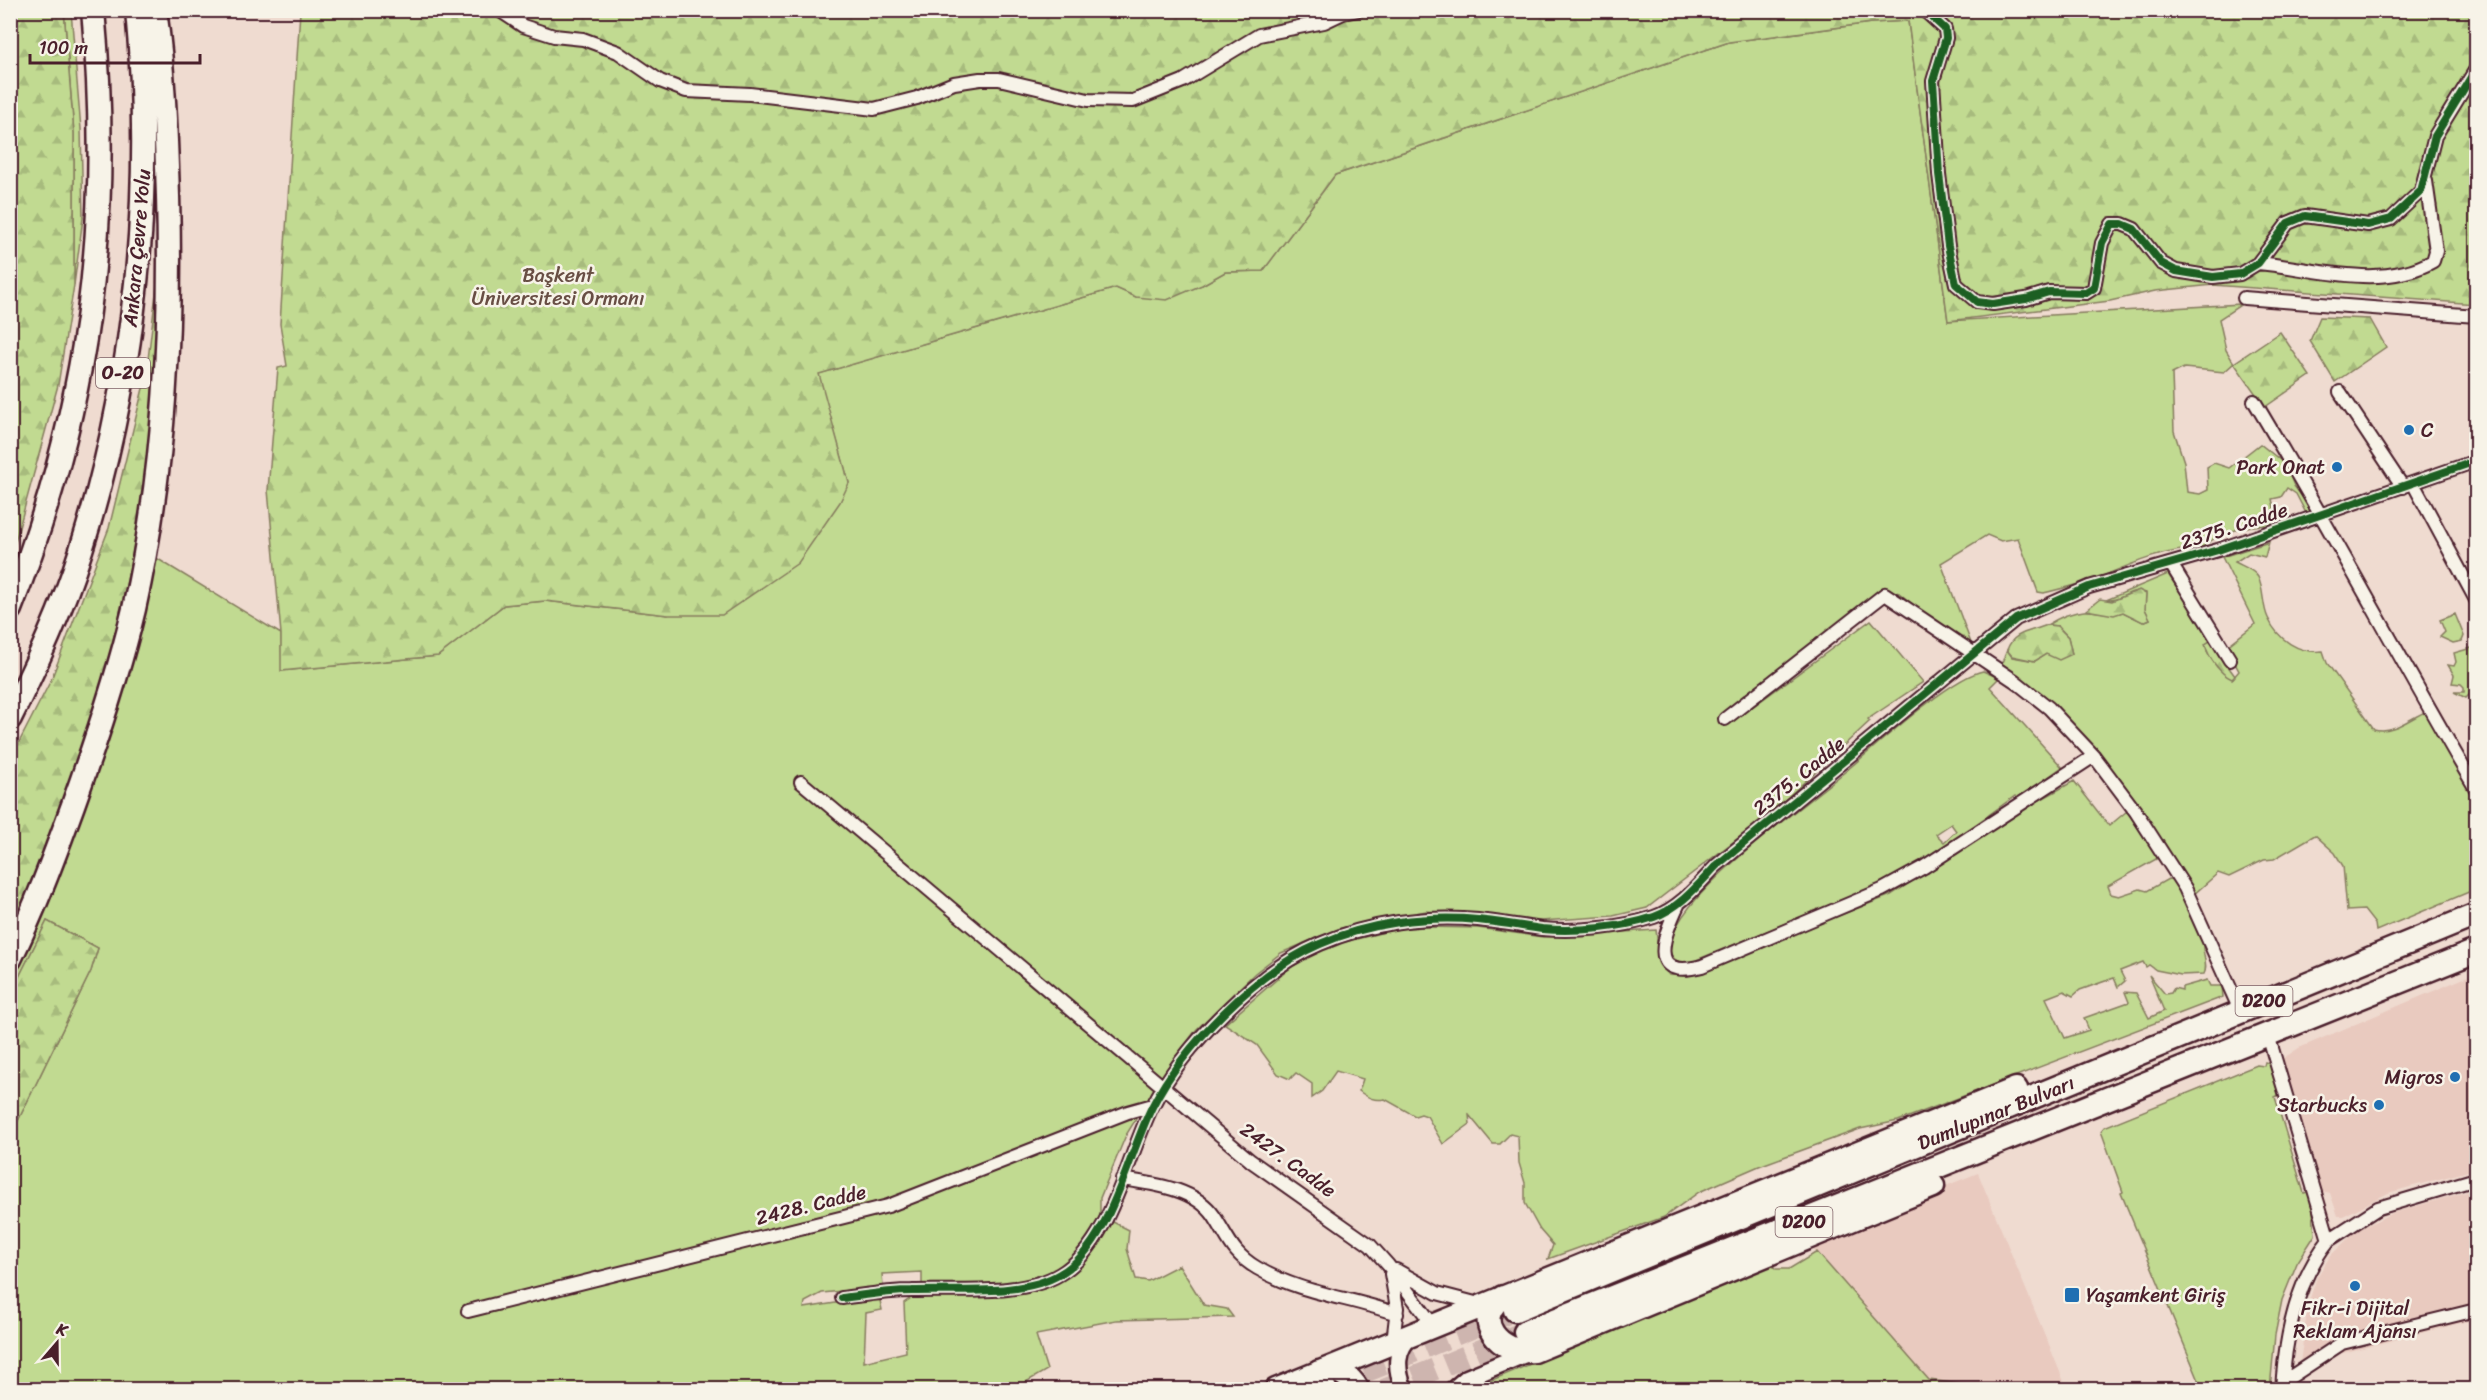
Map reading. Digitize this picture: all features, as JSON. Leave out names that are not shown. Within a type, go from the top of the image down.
[{"type":"highway","name":"Ankara Çevre Yolu","points":[[10,609],[58,462],[87,340],[99,231],[102,161],[101,110],[93,10]]},
{"type":"highway","name":"Ankara Çevre Yolu","points":[[10,718],[42,649],[81,550],[119,399],[141,238],[144,114],[137,10]]},
{"type":"highway","points":[[10,959],[38,900],[98,735],[134,608],[147,536],[163,401],[169,304],[165,124],[155,10]]},
{"type":"highway","name":"Dumlupınar Bulvarı","points":[[1500,1304],[2019,1088],[2053,1090],[2240,1010],[2476,915]]},
{"type":"highway","name":"Dumlupınar Bulvarı","points":[[1529,1341],[1788,1248],[1995,1160],[2069,1123],[2084,1110],[2476,951]]},
{"type":"highway","points":[[1276,1389],[1322,1383],[1393,1342],[1424,1329],[1500,1304]]},
{"type":"highway","points":[[1500,1304],[1493,1306],[1491,1315],[1493,1334],[1506,1348],[1516,1351],[1529,1341]]},
{"type":"highway","points":[[1322,1383],[1327,1370],[1342,1373],[1352,1380],[1358,1389]]},
{"type":"main road","points":[[1404,1389],[1399,1377],[1398,1358],[1406,1340],[1424,1329]]},
{"type":"main road","points":[[1453,1389],[1467,1378],[1529,1341]]},
{"type":"street","points":[[498,10],[523,26],[554,36],[583,39],[618,52],[660,81],[686,91],[750,94],[874,110],[917,98],[954,83],[999,79],[1088,100],[1133,101],[1183,81],[1259,35],[1324,22],[1343,13],[1358,10]]},
{"type":"street","points":[[1924,10],[1945,29],[1946,38],[1933,81],[1939,174],[1948,246],[1956,284],[1966,295],[1977,302],[1993,304],[2026,299],[2049,292],[2086,294],[2094,288],[2102,243],[2112,224],[2122,224],[2134,229],[2161,263],[2176,271],[2213,277],[2240,274],[2258,263],[2288,223],[2306,216],[2368,225],[2391,219],[2421,191],[2435,136],[2476,69]]},
{"type":"street","points":[[2258,263],[2354,276],[2421,268],[2433,261],[2436,251],[2425,177]]},
{"type":"street","points":[[2244,298],[2476,316]]},
{"type":"street","points":[[2340,392],[2408,485],[2475,596]]},
{"type":"street","points":[[2254,401],[2322,514],[2476,789]]},
{"type":"street","name":"2375. Cadde","points":[[842,1298],[910,1290],[983,1292],[1028,1285],[1060,1275],[1083,1254],[1099,1233],[1153,1105],[1195,1045],[1231,1006],[1276,969],[1319,944],[1400,921],[1441,918],[1546,929],[1590,928],[1655,917],[1680,902],[1716,866],[1974,656],[2016,619],[2090,587],[2171,564],[2476,461]]},
{"type":"street","points":[[2171,564],[2229,660]]},
{"type":"street","points":[[1725,719],[1886,594],[1974,656],[2015,681],[2049,708],[2094,756],[2136,812],[2185,888],[2240,1010]]},
{"type":"street","points":[[1680,902],[1666,933],[1664,957],[1669,966],[1689,970],[1882,890],[1924,867],[2094,756]]},
{"type":"street","name":"2427. Cadde","points":[[801,782],[1251,1161],[1370,1245],[1388,1265],[1424,1329]]},
{"type":"street","points":[[2268,1035],[2330,1240]]},
{"type":"street","name":"2428. Cadde","points":[[468,1311],[888,1206],[1128,1112],[1153,1105]]},
{"type":"street","points":[[1122,1179],[1169,1188],[1196,1198],[1213,1215],[1235,1252],[1286,1282],[1314,1293],[1397,1314]]},
{"type":"street","points":[[2282,1386],[2290,1330],[2302,1287],[2314,1258],[2330,1240],[2378,1208],[2476,1179]]},
{"type":"street","name":"2427. Cadde","points":[[1388,1265],[1437,1293],[1500,1304]]},
{"type":"street","name":"2427. Cadde","points":[[1388,1265],[1395,1289],[1397,1314],[1393,1342]]},
{"type":"street","points":[[2282,1386],[2338,1345],[2476,1310]]},
{"type":"shaded area","points":[[2476,973],[2476,1169],[2388,1193],[2343,1216],[2338,1216],[2330,1193],[2312,1196],[2273,1065],[2299,1048]]},
{"type":"shaded area","points":[[1978,1173],[2067,1389],[2011,1389],[1929,1380],[1806,1242]]},
{"type":"shaded area","points":[[2476,1189],[2476,1319],[2331,1356],[2293,1384],[2294,1367],[2300,1363],[2308,1304],[2317,1277],[2331,1255],[2356,1231],[2392,1213]]},
{"type":"green space","points":[[11,10],[64,11],[74,133],[74,285],[58,385],[11,557]]},
{"type":"green space","points":[[64,11],[71,11],[81,129],[83,218],[74,285],[74,133]]},
{"type":"green space","name":"Başkent Üniversitesi Ormanı","points":[[300,11],[2476,11],[2476,304],[2213,285],[2155,291],[2110,301],[1948,321],[1908,21],[1871,23],[1729,42],[1335,175],[1263,271],[1225,272],[1167,300],[1136,297],[1116,288],[819,374],[849,483],[840,502],[798,563],[722,615],[668,615],[545,601],[504,605],[438,656],[281,671],[281,634],[268,490],[278,368],[287,366],[280,324]]},
{"type":"green space","points":[[1908,21],[1948,321],[2242,304],[2219,319],[2226,350],[2234,363],[2224,372],[2184,368],[2172,374],[2174,431],[2184,462],[2187,492],[2200,494],[2208,490],[2207,467],[2214,463],[2229,468],[2260,444],[2285,464],[2294,486],[2315,514],[2308,517],[2296,494],[2287,488],[2281,497],[2272,499],[2277,520],[2274,526],[2246,527],[2217,537],[2202,548],[2151,557],[2090,581],[2044,593],[2038,592],[2018,538],[2001,541],[1987,535],[1941,563],[1971,643],[1960,644],[1899,593],[1889,590],[1746,699],[1751,708],[1871,620],[1923,682],[1868,719],[1870,721],[1772,812],[1647,908],[1613,916],[1541,921],[1426,911],[1341,928],[1281,953],[1255,973],[1196,1030],[1169,1066],[1126,1135],[1100,1198],[1100,1218],[1085,1245],[1059,1272],[1028,1281],[978,1287],[922,1286],[922,1272],[882,1274],[883,1287],[822,1293],[805,1302],[804,1308],[879,1296],[882,1310],[866,1313],[864,1362],[906,1352],[904,1303],[917,1294],[1048,1285],[1113,1222],[1129,1230],[1127,1249],[1136,1279],[1148,1281],[1179,1265],[1204,1305],[1227,1309],[1233,1317],[1116,1320],[1036,1335],[1047,1370],[1014,1389],[11,1389],[11,1135],[91,971],[98,948],[47,921],[11,993],[11,980],[40,918],[153,556],[281,634],[282,671],[438,656],[504,605],[545,601],[668,615],[849,483],[818,374],[1116,288],[1136,297],[1202,285],[1225,272],[1263,271],[1335,175],[1729,42],[1871,23]]},
{"type":"green space","points":[[158,276],[161,276],[151,434],[131,562],[117,625],[81,750],[60,811],[11,930],[11,758],[51,680],[109,528],[146,376]]},
{"type":"green space","points":[[2320,317],[2370,319],[2386,347],[2335,382],[2310,341]]},
{"type":"green space","points":[[2280,332],[2310,376],[2265,407],[2234,363]]},
{"type":"green space","points":[[2269,542],[2265,557],[2249,553],[2235,562],[2258,577],[2266,613],[2277,633],[2298,648],[2323,651],[2327,663],[2374,729],[2394,728],[2425,712],[2476,797],[2476,889],[2376,931],[2375,924],[2364,910],[2347,911],[2343,866],[2335,853],[2315,835],[2274,859],[2264,860],[2229,877],[2218,873],[2193,895],[2169,851],[2064,717],[2026,681],[2001,665],[2007,650],[2012,657],[2035,661],[2046,654],[2072,654],[2068,637],[2058,626],[2047,625],[2070,614],[2084,611],[2123,612],[2143,622],[2150,619],[2145,609],[2146,593],[2135,591],[2117,599],[2106,600],[2168,574],[2213,642],[2207,651],[2217,667],[2233,678],[2239,671],[2226,647],[2255,624],[2222,557]]},
{"type":"green space","points":[[2139,590],[2146,594],[2145,609],[2150,619],[2143,622],[2123,612],[2114,615],[2086,610],[2100,599],[2112,601]]},
{"type":"green space","points":[[2455,614],[2464,636],[2462,641],[2453,643],[2440,637],[2445,632],[2440,620]]},
{"type":"green space","points":[[2047,625],[2057,626],[2068,637],[2072,654],[2059,660],[2046,654],[2035,661],[2012,656],[2007,650],[2018,636]]},
{"type":"green space","points":[[2210,641],[2235,676],[2232,679],[2219,669],[2212,659],[2205,644]]},
{"type":"green space","points":[[2475,647],[2476,688],[2466,698],[2454,692],[2464,692],[2464,687],[2461,684],[2452,683],[2454,675],[2448,665],[2454,666],[2456,662],[2454,653]]},
{"type":"green space","points":[[1983,671],[1999,678],[1990,687],[2062,767],[2018,799],[2015,796],[1946,846],[1882,884],[1689,963],[1673,958],[1670,948],[1676,927],[1692,904],[1716,878],[1913,714],[1969,676]],"holes":[[[1951,824],[1956,831],[1944,842],[1936,834]]]},
{"type":"green space","points":[[2074,781],[2109,826],[2127,811],[2158,858],[2108,886],[2111,894],[2119,896],[2140,889],[2147,891],[2168,879],[2176,880],[2203,941],[2206,966],[2204,974],[2181,975],[2156,970],[2149,965],[2146,967],[2143,962],[2120,971],[2125,981],[2118,987],[2114,978],[2080,990],[2073,996],[2064,991],[2046,998],[2065,1038],[2089,1030],[2084,1018],[2129,1002],[2125,992],[2136,993],[2149,1018],[2164,1011],[2149,975],[2165,994],[2171,993],[2174,988],[2182,990],[2182,987],[2207,980],[2210,986],[2222,986],[2223,997],[1898,1121],[1860,1129],[1759,1166],[1699,1192],[1664,1217],[1548,1259],[1553,1245],[1540,1230],[1525,1203],[1525,1183],[1519,1163],[1518,1136],[1510,1134],[1500,1144],[1493,1144],[1469,1115],[1470,1124],[1443,1144],[1427,1116],[1421,1114],[1415,1116],[1385,1099],[1378,1100],[1368,1097],[1359,1091],[1363,1079],[1336,1071],[1322,1091],[1312,1098],[1312,1084],[1296,1073],[1290,1079],[1278,1074],[1257,1045],[1225,1024],[1291,967],[1325,947],[1396,929],[1478,928],[1543,937],[1656,930],[1658,958],[1664,968],[1669,975],[1687,976],[1891,895],[2006,819]]},
{"type":"green space","points":[[47,921],[98,948],[91,971],[11,1135],[11,993]]},
{"type":"green space","points":[[2265,1062],[2273,1065],[2282,1094],[2275,1097],[2304,1193],[2311,1191],[2315,1235],[2297,1263],[2282,1300],[2275,1335],[2270,1389],[2168,1389],[2200,1383],[2121,1193],[2123,1192],[2101,1131],[2104,1127],[2257,1065],[2264,1066]]},
{"type":"green space","points":[[1817,1252],[1929,1380],[2007,1390],[1468,1390],[1771,1264],[1776,1269],[1789,1269]]},
{"type":"tunnel","points":[[1333,1385],[1515,1310]]},
{"type":"tunnel","points":[[1384,1390],[1525,1332]]},
{"type":"cycle path","points":[[1924,10],[1945,29],[1946,38],[1933,81],[1939,174],[1948,246],[1956,284],[1977,302],[1993,304],[2026,299],[2049,292],[2086,293],[2094,288],[2102,243],[2112,224],[2122,224],[2134,229],[2161,263],[2176,271],[2213,277],[2240,274],[2258,263],[2288,223],[2305,216],[2368,225],[2391,219],[2421,191],[2435,136],[2476,69]]},
{"type":"cycle path","points":[[842,1298],[903,1291],[1008,1289],[1027,1286],[1060,1274],[1078,1260],[1105,1221],[1152,1107],[1182,1060],[1202,1036],[1248,991],[1296,956],[1338,937],[1398,922],[1458,919],[1569,930],[1613,926],[1654,917],[1680,902],[1716,866],[2016,619],[2089,587],[2218,550],[2476,461]]},
{"type":"place","name":"C","points":[[2409,430]]},
{"type":"place","name":"Park Onat","points":[[2337,467]]},
{"type":"place","name":"Migros","points":[[2455,1077]]},
{"type":"place","name":"Starbucks","points":[[2379,1105]]},
{"type":"place","name":"Fikr-i Dijital Reklam Ajansı","points":[[2355,1286]]},
{"type":"place","name":"Yaşamkent Giriş","points":[[2072,1295]]}]
